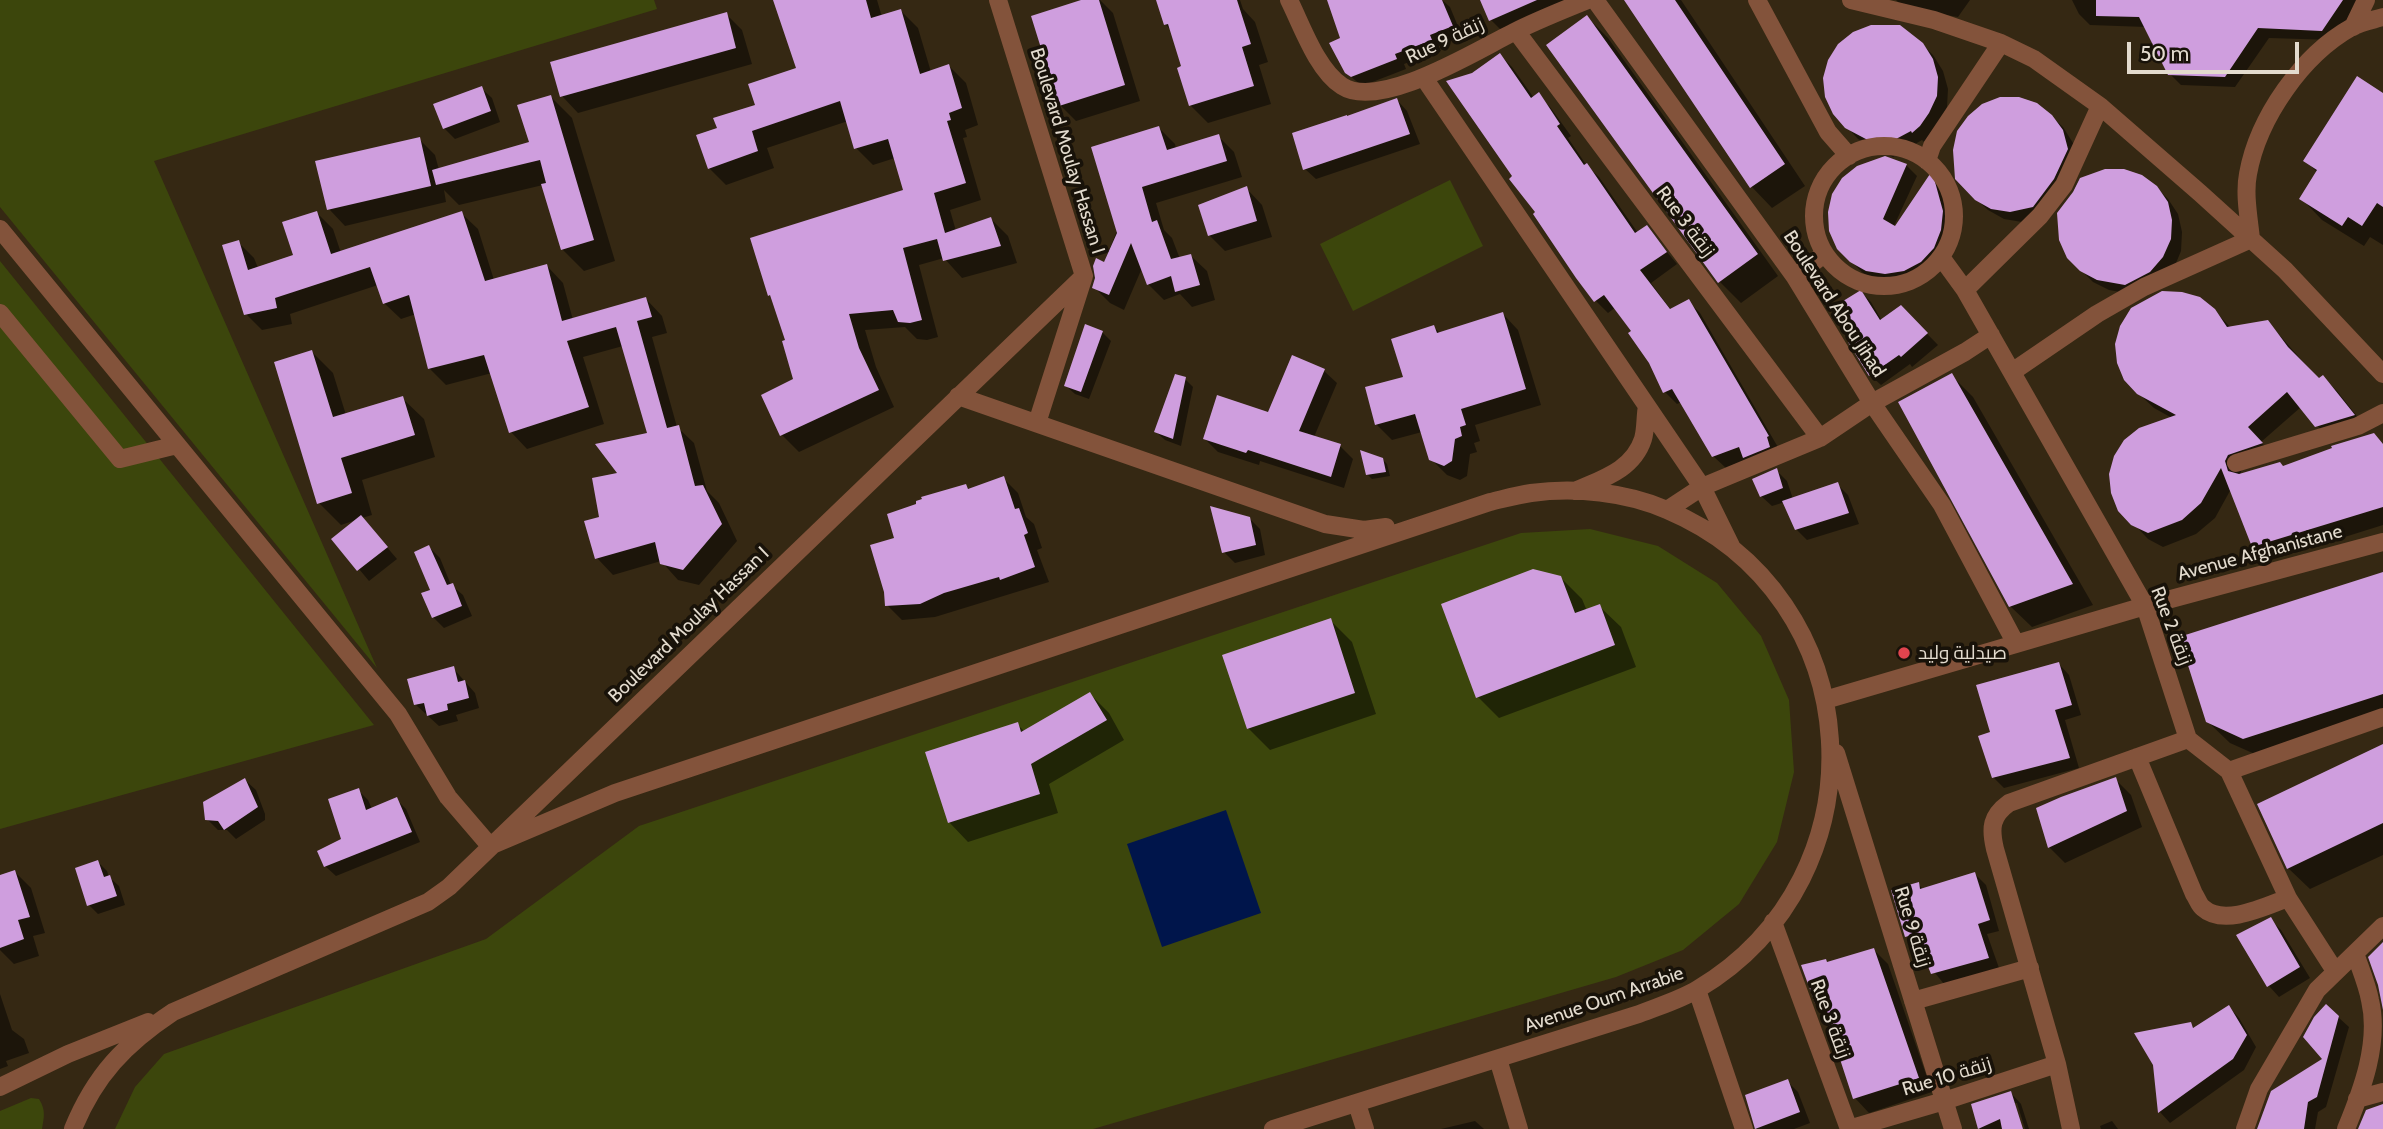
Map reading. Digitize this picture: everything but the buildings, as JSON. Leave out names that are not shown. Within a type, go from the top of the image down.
[{"type":"street","name":"Boulevard Moulay Hassan I","points":[[73,1129],[83,1105],[100,1077],[121,1052],[146,1030],[173,1012],[428,902],[449,887],[1084,276],[998,0]]},
{"type":"street","name":"Rue 9 زنقة","points":[[1289,0],[1323,67],[1339,84],[1353,92],[1373,92],[1424,78],[1516,31],[1588,0]]},
{"type":"street","name":"Boulevard Abou Jihad","points":[[1595,0],[1795,277],[1872,403],[1942,505],[2016,644]]},
{"type":"street","points":[[1757,0],[1828,132],[1849,156]]},
{"type":"street","points":[[1850,0],[1934,20],[2001,43],[2034,59],[2100,106],[2285,270],[2383,374]]},
{"type":"street","points":[[2353,27],[2367,0]]},
{"type":"street","points":[[2250,239],[2247,176],[2258,138],[2287,84],[2320,50],[2353,27],[2383,17]]},
{"type":"street","name":"Rue 3 زنقة","points":[[1516,31],[1820,438]]},
{"type":"street","points":[[1927,161],[1932,146],[2001,43]]},
{"type":"street","points":[[1424,78],[1702,486],[1733,549]]},
{"type":"street","points":[[1965,290],[2040,216],[2064,185],[2100,106]]},
{"type":"street","points":[[1889,146],[1909,151],[1927,161],[1942,176],[1951,195],[1954,217],[1951,238],[1941,257],[1928,271],[1911,281],[1892,286],[1853,280],[1837,269],[1824,254],[1816,233],[1814,211],[1820,189],[1832,170],[1849,156],[1869,148],[1889,146]]},
{"type":"street","points":[[0,229],[398,714],[448,797],[490,846],[615,793],[1490,502],[1531,493],[1574,491],[1617,496],[1667,510],[1697,525],[1733,549]]},
{"type":"street","points":[[2012,372],[2097,314],[2144,287],[2250,239]]},
{"type":"street","points":[[1795,277],[1824,254]]},
{"type":"street","name":"Rue 2 زنقة","points":[[1941,257],[1965,290],[2145,606],[2188,739]]},
{"type":"street","points":[[1037,423],[1084,276]]},
{"type":"street","points":[[0,313],[120,459],[177,445]]},
{"type":"street","points":[[1667,510],[1702,486],[1820,438],[1872,403],[1991,335]]},
{"type":"street","points":[[958,396],[1325,524],[1364,530],[1425,523]]},
{"type":"street","points":[[1574,491],[1613,475],[1632,460],[1643,438],[1647,406]]},
{"type":"street","points":[[2236,463],[2358,426],[2383,413]]},
{"type":"street","name":"Avenue Afghanistane","points":[[1825,696],[2383,542]]},
{"type":"street","name":"Avenue Oum Arrabie","points":[[1273,1129],[1639,1014],[1697,990],[1755,945],[1784,910],[1806,870],[1822,827],[1831,782],[1831,736],[1825,696],[1810,650],[1790,613],[1764,579],[1733,549]]},
{"type":"street","points":[[2230,771],[2383,717]]},
{"type":"street","name":"Rue 9 زنقة","points":[[1831,736],[1953,1129]]},
{"type":"street","points":[[2071,1129],[2057,1064],[1995,849],[1992,822],[1997,811],[2008,803],[2188,739],[2230,771],[2288,898],[2335,971]]},
{"type":"street","points":[[2137,757],[2194,894],[2203,908],[2218,915],[2238,915],[2288,898]]},
{"type":"street","name":"Rue 3 زنقة","points":[[1773,922],[1849,1129]]},
{"type":"street","points":[[2245,1129],[2259,1089],[2317,990],[2383,926]]},
{"type":"street","points":[[2346,1129],[2366,1071],[2377,1016],[2355,953]]},
{"type":"street","points":[[1913,1001],[2030,968]]},
{"type":"street","points":[[1697,990],[1744,1129]]},
{"type":"street","points":[[0,1087],[68,1054],[203,999]]},
{"type":"street","points":[[1498,1059],[1519,1129]]},
{"type":"street","name":"Rue 10 زنقة","points":[[1849,1129],[1886,1124],[1944,1101],[2057,1064]]},
{"type":"street","points":[[2357,1099],[2383,1092]]},
{"type":"street","points":[[1357,1104],[1365,1129]]},
{"type":"green space","points":[[0,0],[654,0],[657,9],[154,161],[377,668],[0,207]]},
{"type":"green space","points":[[1450,180],[1483,246],[1353,311],[1320,244]]},
{"type":"green space","points":[[0,261],[374,725],[0,829]]},
{"type":"green space","points":[[1590,529],[1658,546],[1717,583],[1761,636],[1789,700],[1794,772],[1777,842],[1739,904],[1683,950],[1616,977],[1093,1129],[115,1129],[135,1087],[164,1054],[486,939],[639,826],[1521,533]]},
{"type":"green space","points":[[31,1098],[39,1099],[43,1107],[42,1129],[0,1129],[0,1111]]},
{"type":"shaded area","points":[[1226,810],[1261,913],[1162,947],[1127,844]]},
{"type":"place","name":"صيدلية وليد","points":[[1904,653]]}]
